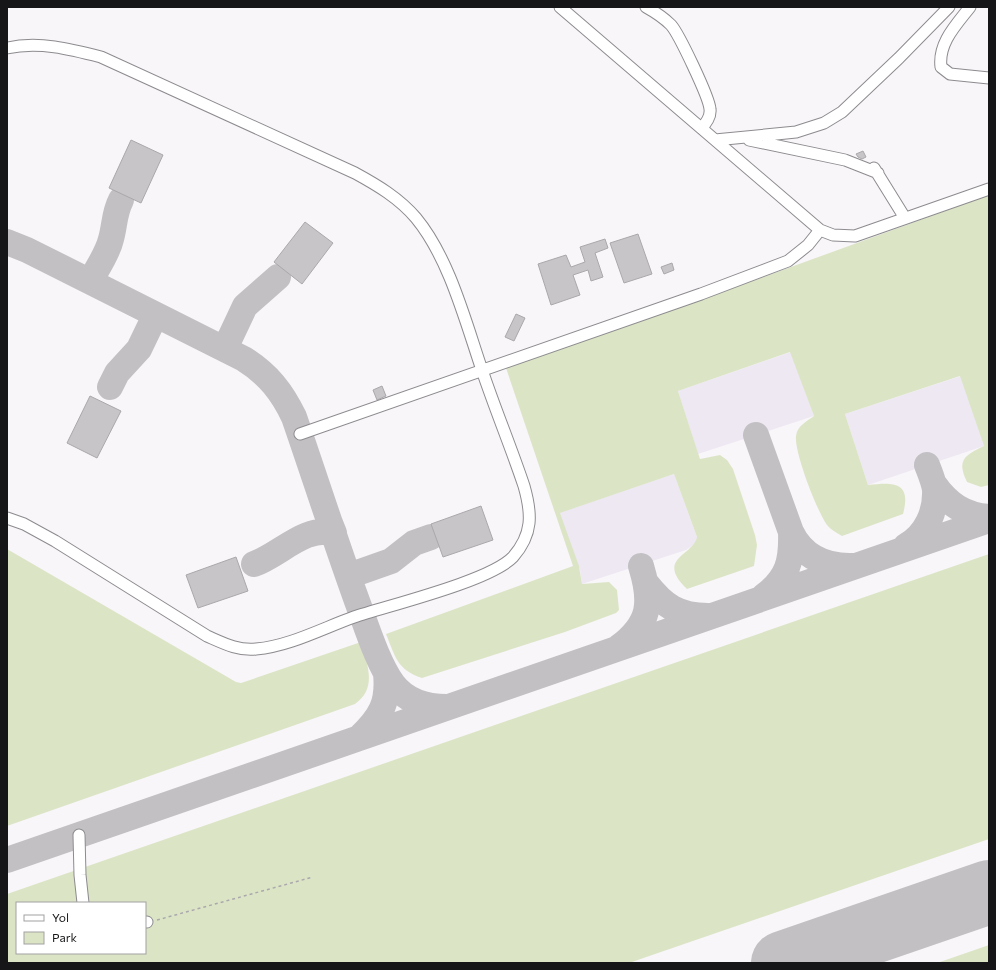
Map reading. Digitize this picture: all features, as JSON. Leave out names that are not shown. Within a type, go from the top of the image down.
[{"type":"lane","points":[[560,7],[820,230],[833,235],[855,236],[989,189]]},
{"type":"lane","points":[[646,7],[661,16],[679,36],[710,110],[707,124],[701,128]]},
{"type":"lane","points":[[715,140],[796,132],[824,123],[842,112],[899,58],[949,7]]},
{"type":"lane","points":[[970,7],[946,40],[940,57],[941,68],[950,74],[989,78]]},
{"type":"lane","points":[[7,48],[35,44],[56,46],[101,57],[355,173],[378,186],[399,201],[415,217],[427,234],[455,294],[512,450],[530,504],[531,516],[529,528],[519,549],[512,558],[496,568],[293,640],[256,649],[241,649],[225,644],[161,608],[55,541],[24,524],[7,518]]},
{"type":"lane","points":[[738,138],[845,160],[875,170],[905,218]]},
{"type":"lane","points":[[300,434],[700,294],[788,261],[808,245],[820,230]]},
{"type":"lane","points":[[79,835],[80,875],[83,902]]},
{"type":"path","points":[[146,922],[173,916],[313,877]]},
{"type":"shaded area","points":[[791,352],[814,416],[698,454],[678,391]]},
{"type":"shaded area","points":[[961,376],[984,446],[868,485],[845,414]]},
{"type":"shaded area","points":[[674,474],[697,537],[696,543],[686,550],[582,584],[580,570],[559,513]]},
{"type":"green space","points":[[989,195],[989,485],[981,487],[967,482],[962,468],[964,459],[967,456],[984,446],[960,376],[845,414],[868,485],[892,484],[898,486],[905,495],[905,503],[903,514],[842,536],[834,531],[827,525],[818,507],[802,468],[796,444],[798,429],[814,416],[790,352],[678,391],[700,459],[720,455],[727,460],[733,469],[755,535],[757,545],[754,566],[687,589],[678,579],[674,570],[675,564],[678,558],[694,543],[697,537],[674,474],[560,513],[579,566],[582,584],[609,582],[617,590],[619,610],[616,613],[565,632],[422,678],[407,671],[398,661],[386,634],[573,566],[506,368],[645,320]]},
{"type":"green space","points":[[7,549],[236,682],[241,683],[361,642],[369,675],[369,683],[366,691],[362,698],[355,704],[7,826]]},
{"type":"green space","points":[[989,554],[989,839],[629,963],[7,963],[7,894]]},
{"type":"green space","points":[[989,945],[989,963],[937,963]]},
{"type":"building","points":[[131,140],[163,155],[141,203],[109,188]]},
{"type":"building","points":[[863,151],[866,157],[862,159],[856,154]]},
{"type":"building","points":[[305,222],[333,243],[302,284],[274,262]]},
{"type":"building","points":[[638,234],[652,274],[624,283],[610,243]]},
{"type":"building","points":[[605,239],[608,248],[595,253],[603,277],[591,281],[588,270],[573,275],[580,295],[551,305],[538,264],[566,255],[571,267],[585,262],[580,247]]},
{"type":"building","points":[[672,263],[674,270],[664,274],[661,267]]},
{"type":"building","points":[[516,314],[525,318],[514,341],[505,337]]},
{"type":"building","points":[[382,386],[386,396],[377,400],[373,390]]},
{"type":"building","points":[[90,396],[121,411],[97,458],[67,443]]},
{"type":"building","points":[[481,506],[493,540],[443,557],[431,524]]},
{"type":"building","points":[[236,557],[248,591],[198,608],[186,575]]},
{"type":"taxiway","points":[[93,276],[104,258],[110,244],[117,210],[121,200]]},
{"type":"taxiway","points":[[7,242],[27,250],[244,359],[274,384],[294,417],[364,621],[382,666],[398,690],[410,699],[432,706],[447,707]]},
{"type":"taxiway","points":[[229,340],[245,306],[278,277]]},
{"type":"taxiway","points":[[110,387],[117,373],[139,349],[152,322]]},
{"type":"taxiway","points":[[756,435],[791,532],[796,541],[816,559],[834,565],[853,566]]},
{"type":"taxiway","points":[[906,546],[919,536],[932,514],[935,490],[927,465]]},
{"type":"taxiway","points":[[934,484],[939,491],[957,507],[972,514],[989,517]]},
{"type":"taxiway","points":[[7,860],[989,520]]},
{"type":"taxiway","points":[[254,564],[264,560],[293,542],[313,533],[334,533],[330,523],[328,526]]},
{"type":"taxiway","points":[[764,596],[778,582],[787,568],[791,552],[791,532]]},
{"type":"taxiway","points":[[357,573],[391,561],[414,543],[431,537]]},
{"type":"taxiway","points":[[619,647],[630,638],[637,629],[643,620],[646,611],[647,590],[641,566]]},
{"type":"taxiway","points":[[646,583],[659,598],[672,608],[688,614],[708,616]]},
{"type":"taxiway","points":[[359,738],[373,723],[382,709],[386,693],[386,673]]},
{"type":"runway","points":[[783,963],[989,892]]}]
